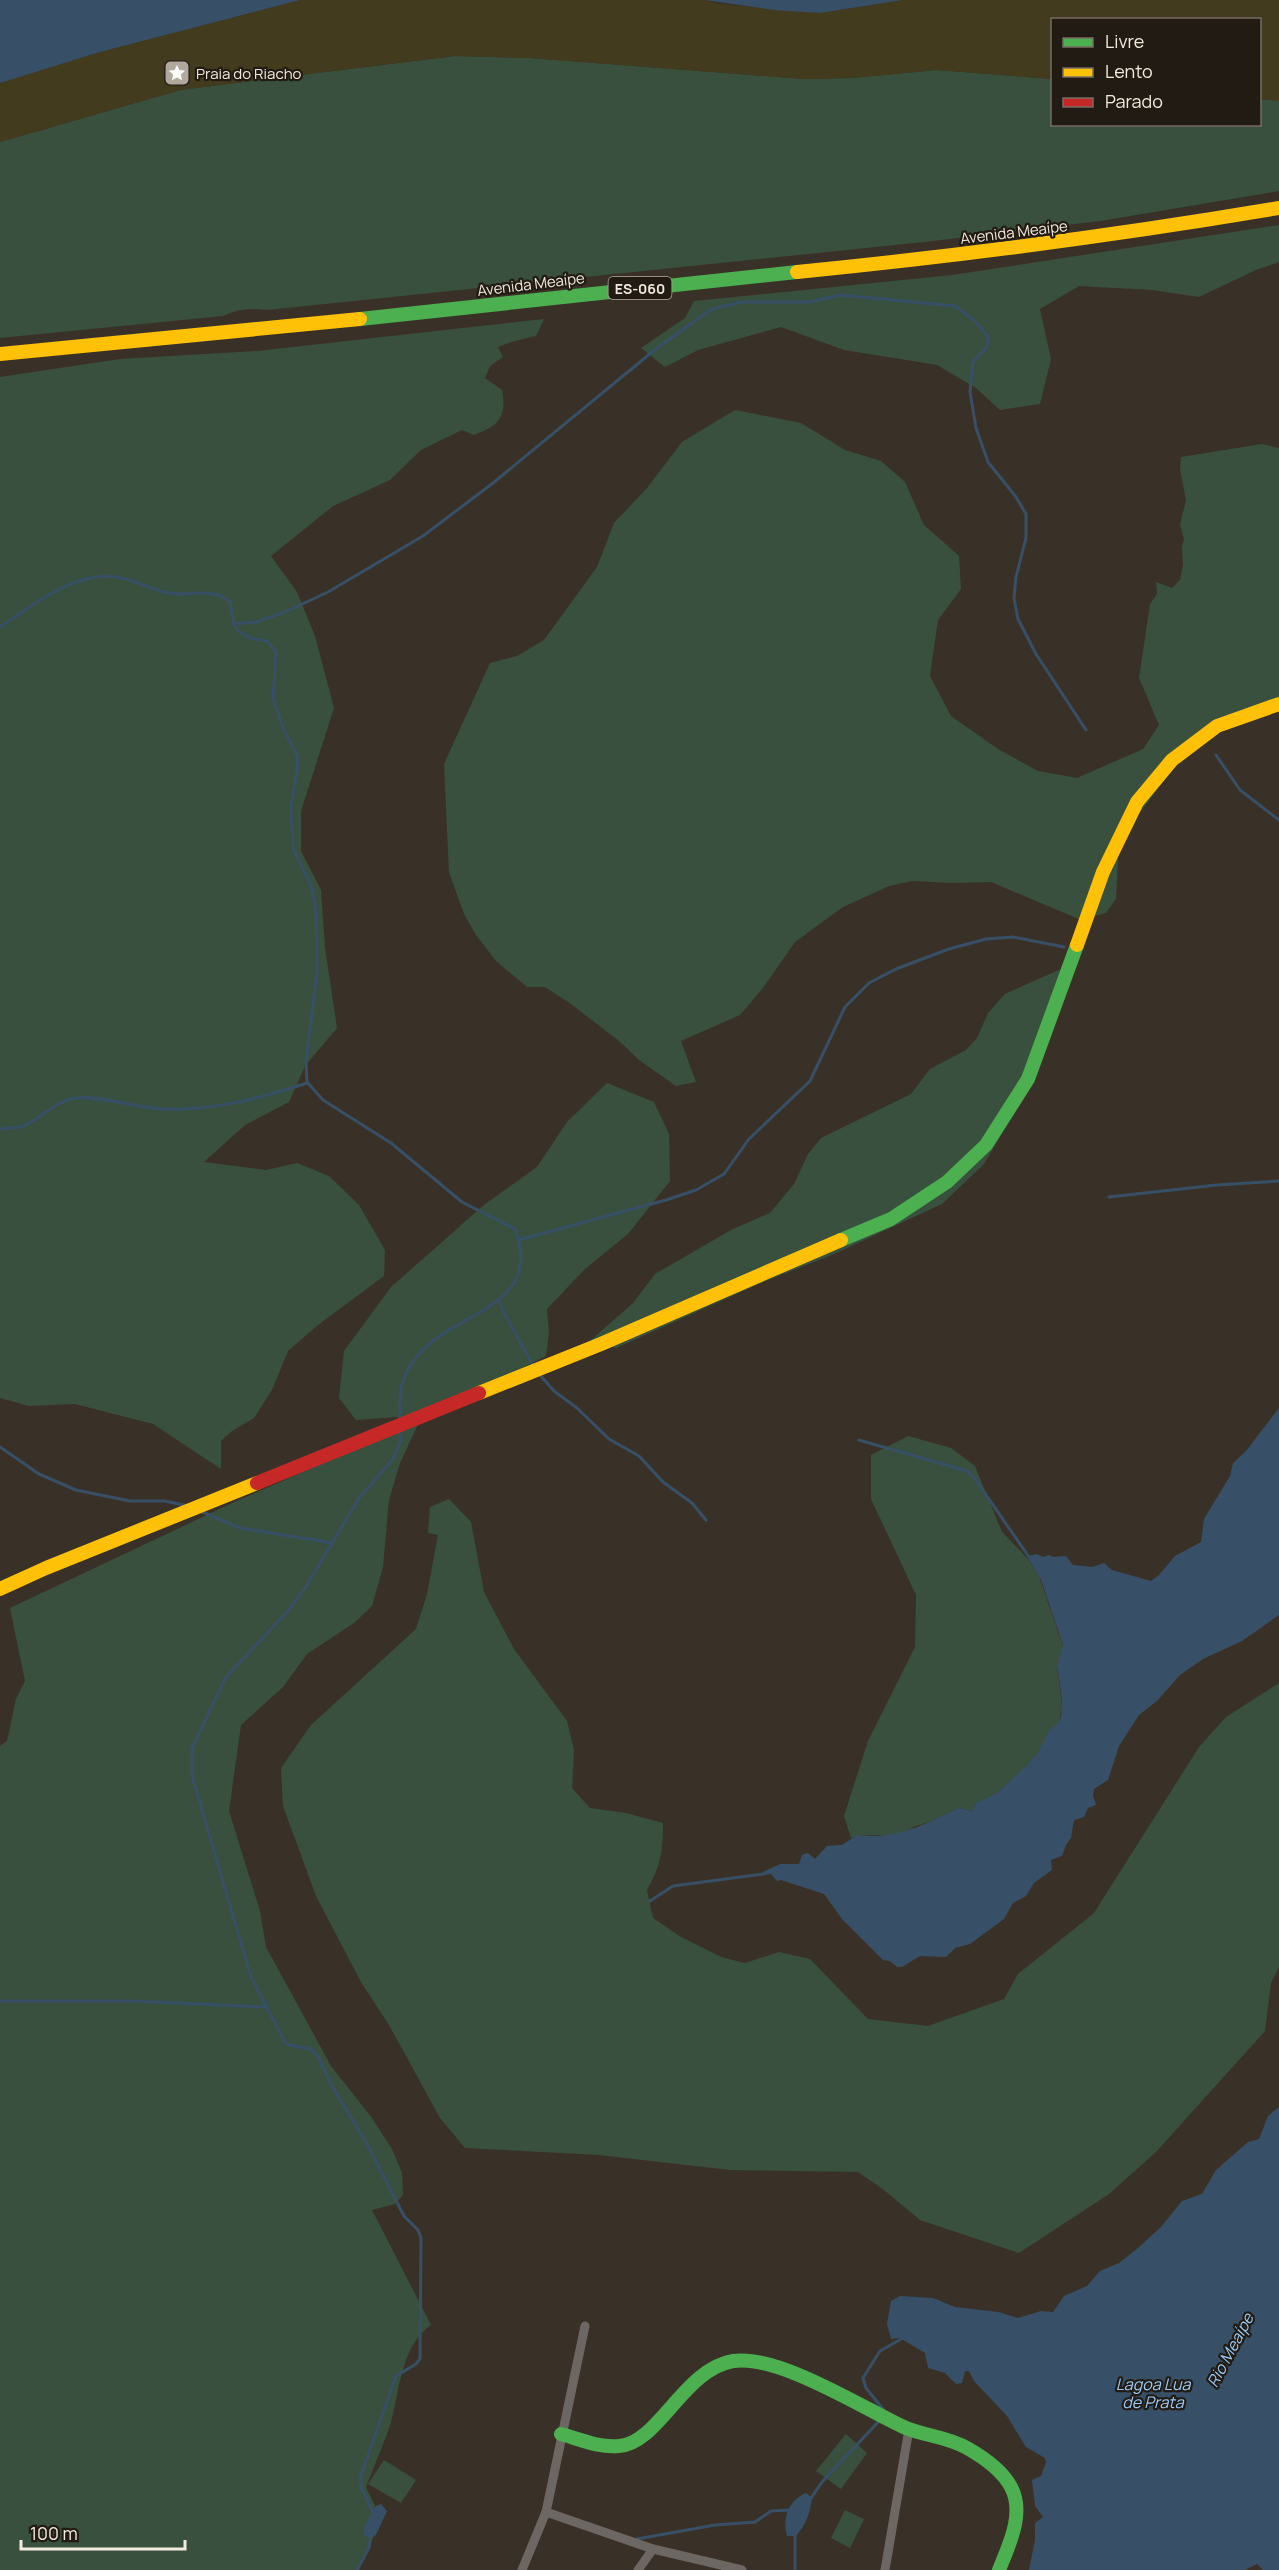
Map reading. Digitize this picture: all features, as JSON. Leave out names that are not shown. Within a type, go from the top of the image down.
[{"type":"street","name":"Avenida Meaípe","points":[[0,354],[420,313],[684,283],[945,257],[1156,229],[1279,208]]},
{"type":"street","points":[[0,1589],[441,1406],[601,1344],[891,1219],[947,1182],[986,1144],[1028,1079],[1103,872],[1137,802],[1172,760],[1217,726],[1279,704]]},
{"type":"street","points":[[522,2570],[546,2512],[585,2326]]},
{"type":"street","points":[[561,2434],[600,2444],[628,2445],[643,2437],[687,2390],[706,2374],[731,2362],[742,2360],[777,2368],[909,2429],[957,2443],[1000,2472],[1012,2488],[1016,2504],[1013,2534],[999,2570]]},
{"type":"street","points":[[885,2570],[909,2429]]},
{"type":"street","points":[[546,2512],[653,2549],[742,2570]]},
{"type":"street","points":[[638,2570],[653,2549]]},
{"type":"green space","points":[[455,56],[530,58],[804,79],[852,78],[937,70],[1051,79],[1051,126],[1261,126],[1261,99],[1279,101],[1279,191],[1100,221],[924,242],[267,310],[245,310],[223,316],[0,338],[0,142],[180,90]]},
{"type":"green space","points":[[1279,225],[1279,262],[1256,270],[1199,297],[1152,290],[1079,286],[1040,309],[1051,359],[1040,404],[1000,410],[976,388],[937,365],[844,350],[781,327],[698,350],[665,367],[641,348],[685,318],[694,301],[952,275]]},
{"type":"green space","points":[[544,319],[536,336],[498,347],[503,357],[490,366],[485,378],[502,390],[502,414],[495,424],[474,435],[462,430],[421,450],[390,480],[333,506],[271,556],[297,592],[315,636],[334,708],[301,811],[301,851],[321,890],[325,948],[337,1028],[305,1066],[289,1102],[245,1125],[204,1162],[266,1170],[297,1163],[329,1176],[359,1205],[385,1250],[384,1276],[318,1325],[288,1351],[272,1390],[254,1418],[232,1431],[221,1441],[221,1469],[153,1424],[75,1404],[29,1406],[0,1398],[0,377],[120,359],[257,351]]},
{"type":"green space","points":[[735,410],[801,423],[845,450],[881,461],[905,482],[924,525],[959,556],[961,589],[938,620],[930,676],[951,716],[998,749],[1038,771],[1077,778],[1143,749],[1159,725],[1139,678],[1150,604],[1157,594],[1156,582],[1172,588],[1180,580],[1183,565],[1184,539],[1180,525],[1186,500],[1180,469],[1181,457],[1262,444],[1279,448],[1279,703],[1261,709],[1188,748],[1119,841],[1116,899],[1106,913],[1081,920],[991,882],[912,881],[889,886],[843,907],[795,942],[763,988],[740,1015],[681,1041],[696,1082],[676,1086],[639,1060],[619,1041],[571,1004],[545,987],[527,987],[496,961],[476,935],[464,914],[449,872],[444,764],[490,663],[517,656],[544,640],[597,567],[614,523],[647,488],[682,442]]},
{"type":"green space","points":[[1061,969],[1018,1107],[984,1164],[942,1204],[834,1254],[761,1283],[616,1348],[590,1341],[633,1303],[655,1274],[731,1230],[770,1213],[794,1184],[808,1154],[821,1138],[911,1094],[930,1069],[966,1050],[977,1038],[988,1013],[1005,994]]},
{"type":"green space","points":[[607,1083],[654,1102],[669,1134],[670,1181],[628,1234],[585,1269],[547,1309],[549,1332],[546,1356],[420,1420],[400,1463],[389,1500],[383,1567],[372,1606],[354,1623],[307,1654],[283,1687],[241,1725],[229,1811],[260,1911],[266,1947],[331,2066],[372,2118],[392,2149],[402,2173],[403,2195],[395,2204],[372,2210],[431,2325],[413,2344],[408,2356],[391,2422],[366,2487],[378,2512],[378,2526],[359,2570],[0,2570],[0,1746],[7,1741],[16,1699],[25,1681],[10,1608],[230,1504],[419,1421],[396,1417],[356,1420],[339,1398],[344,1351],[391,1287],[484,1205],[537,1167],[567,1122]]},
{"type":"green space","points":[[908,1436],[951,1448],[975,1466],[1002,1532],[1029,1560],[1039,1576],[1063,1646],[1057,1666],[1062,1704],[1059,1723],[1049,1732],[1039,1752],[997,1793],[975,1804],[973,1811],[959,1808],[903,1833],[851,1838],[844,1816],[868,1741],[915,1647],[916,1595],[871,1499],[871,1455]]},
{"type":"green space","points":[[449,1499],[471,1522],[484,1592],[514,1649],[567,1721],[574,1750],[572,1788],[590,1808],[626,1813],[663,1823],[660,1858],[647,1890],[653,1918],[681,1937],[721,1957],[745,1963],[779,1952],[810,1959],[868,2019],[928,2026],[1004,1999],[1018,1974],[1094,1913],[1199,1747],[1226,1717],[1279,1683],[1279,1967],[1271,1983],[1265,2031],[1156,2152],[1109,2194],[1019,2253],[920,2220],[858,2172],[730,2170],[599,2155],[465,2148],[440,2118],[389,2025],[361,1982],[316,1896],[283,1806],[281,1768],[311,1725],[416,1629],[427,1594],[438,1535],[428,1533],[430,1507]]},
{"type":"green space","points":[[846,2434],[867,2453],[841,2489],[816,2471]]},
{"type":"green space","points":[[384,2460],[416,2480],[401,2503],[368,2484]]},
{"type":"green space","points":[[845,2510],[864,2519],[850,2548],[831,2538]]},
{"type":"sand","name":"Praia do Riacho","points":[[300,0],[705,0],[719,4],[820,13],[903,0],[1279,0],[1279,101],[1261,99],[1261,18],[1051,18],[1051,79],[937,70],[852,78],[804,79],[530,58],[455,56],[180,90],[0,142],[0,83],[100,52]]},
{"type":"water","points":[[0,0],[300,0],[100,52],[0,83]]},
{"type":"water","points":[[705,0],[903,0],[820,13],[774,10]]},
{"type":"water","points":[[1279,1408],[1279,1615],[1242,1641],[1203,1659],[1180,1675],[1157,1701],[1139,1715],[1119,1746],[1108,1780],[1094,1789],[1096,1805],[1088,1808],[1084,1817],[1074,1820],[1071,1838],[1062,1856],[1051,1860],[1052,1870],[1034,1883],[1026,1896],[1013,1903],[1004,1919],[970,1944],[955,1948],[946,1957],[920,1956],[902,1967],[897,1967],[890,1961],[883,1960],[842,1919],[824,1894],[781,1880],[777,1881],[771,1874],[762,1875],[763,1872],[780,1864],[799,1864],[802,1855],[808,1853],[815,1859],[827,1846],[842,1845],[857,1835],[898,1833],[959,1808],[972,1811],[976,1803],[997,1793],[1038,1752],[1049,1731],[1059,1722],[1061,1716],[1062,1700],[1057,1665],[1063,1645],[1041,1580],[1027,1556],[1037,1554],[1043,1557],[1066,1556],[1073,1565],[1092,1567],[1104,1563],[1112,1570],[1151,1581],[1175,1556],[1201,1542],[1204,1519],[1230,1476],[1233,1463],[1246,1451]]},
{"type":"water","name":"Lagoa Lua de Prata","points":[[1279,2107],[1279,2570],[1263,2570],[1257,2564],[1245,2570],[1029,2570],[1035,2540],[1035,2523],[1043,2517],[1035,2506],[1032,2480],[1041,2476],[1046,2462],[1045,2458],[1026,2447],[1007,2416],[974,2381],[969,2371],[965,2371],[962,2383],[956,2384],[945,2373],[928,2368],[925,2353],[900,2338],[891,2339],[887,2324],[891,2301],[900,2296],[933,2298],[955,2307],[998,2312],[1018,2318],[1041,2311],[1053,2312],[1064,2296],[1087,2286],[1100,2271],[1119,2263],[1138,2248],[1161,2227],[1182,2201],[1202,2194],[1216,2170],[1248,2142],[1259,2139],[1268,2116]]},
{"type":"water","points":[[806,2493],[812,2498],[807,2518],[796,2536],[787,2536],[785,2523],[788,2511],[800,2496]]},
{"type":"water","points":[[381,2504],[387,2511],[376,2535],[371,2538],[364,2535],[364,2527],[376,2506]]},
{"type":"waterway","points":[[234,624],[256,622],[285,612],[328,592],[423,536],[493,483],[657,348],[712,309],[742,302],[810,302],[840,295],[955,306],[974,320],[987,335],[986,348],[973,362],[970,392],[976,428],[988,462],[1016,497],[1026,514],[1026,538],[1016,577],[1014,598],[1018,619],[1036,654],[1086,730]]},
{"type":"waterway","points":[[0,627],[40,600],[69,585],[85,579],[116,577],[169,593],[208,593],[223,597],[230,602],[234,624],[238,631],[250,638],[267,641],[276,652],[273,698],[283,728],[297,755],[298,765],[291,807],[293,848],[311,886],[316,911],[317,972],[306,1062],[307,1082],[323,1100],[391,1143],[462,1202],[515,1229],[521,1258],[515,1280],[502,1297],[437,1338],[418,1355],[402,1383],[400,1419]]},
{"type":"waterway","points":[[1216,755],[1240,790],[1279,820]]},
{"type":"waterway","points":[[518,1240],[666,1200],[696,1190],[724,1174],[749,1139],[810,1081],[845,1007],[869,983],[896,969],[949,949],[986,939],[1013,937],[1064,947]]},
{"type":"waterway","points":[[0,1129],[23,1126],[55,1106],[76,1098],[95,1098],[163,1109],[200,1108],[272,1094],[307,1083]]},
{"type":"waterway","points":[[1109,1197],[1217,1185],[1279,1181]]},
{"type":"waterway","points":[[499,1300],[534,1367]]},
{"type":"waterway","points":[[540,1375],[554,1391],[577,1408],[609,1439],[639,1456],[663,1482],[692,1503],[706,1520]]},
{"type":"waterway","points":[[374,2514],[361,2487],[360,2478],[396,2376],[420,2359],[421,2238],[418,2230],[404,2216],[318,2057],[311,2049],[289,2045],[285,2042],[251,1977],[192,1776],[192,1748],[226,1677],[287,1612],[305,1588],[359,1498],[393,1459],[401,1440],[400,1429]]},
{"type":"waterway","points":[[859,1440],[967,1471],[975,1479],[1029,1557]]},
{"type":"waterway","points":[[0,1447],[39,1474],[76,1490],[130,1501],[165,1501],[188,1506]]},
{"type":"waterway","points":[[200,1511],[240,1528],[333,1543]]},
{"type":"waterway","points":[[650,1901],[673,1886],[763,1874]]},
{"type":"waterway","points":[[0,2001],[131,2001],[265,2007]]},
{"type":"waterway","points":[[886,2413],[866,2388],[863,2378],[880,2351],[903,2338]]},
{"type":"waterway","points":[[811,2498],[822,2482],[880,2420]]},
{"type":"waterway","points":[[637,2539],[715,2525],[755,2522],[771,2511],[791,2510]]},
{"type":"waterway","points":[[795,2534],[795,2570]]},
{"type":"waterway","points":[[357,2570],[369,2548],[371,2535]]},
{"type":"traffic: fast","points":[[360,319],[797,272]]},
{"type":"traffic: fast","points":[[841,1240],[891,1219],[947,1182],[986,1145],[1028,1079],[1077,945]]},
{"type":"traffic: fast","points":[[561,2434],[604,2446],[619,2446],[633,2442],[646,2433],[700,2377],[716,2367],[733,2361],[752,2361],[774,2366],[821,2385],[906,2428],[960,2444],[992,2464],[1011,2487],[1016,2507],[1014,2529],[999,2570]]},
{"type":"traffic: slow","points":[[797,272],[1039,244],[1279,208]]},
{"type":"traffic: slow","points":[[0,354],[360,319]]},
{"type":"traffic: slow","points":[[1077,945],[1103,872],[1137,802],[1172,760],[1217,726],[1279,704]]},
{"type":"traffic: slow","points":[[479,1393],[601,1344],[841,1240]]},
{"type":"traffic: slow","points":[[0,1589],[46,1568],[257,1483]]},
{"type":"traffic: jam","points":[[257,1483],[479,1393]]},
{"type":"place","name":"Praia do Riacho","points":[[177,73]]},
{"type":"water label","name":"Rio Meaípe","points":[[1230,2350]]}]
